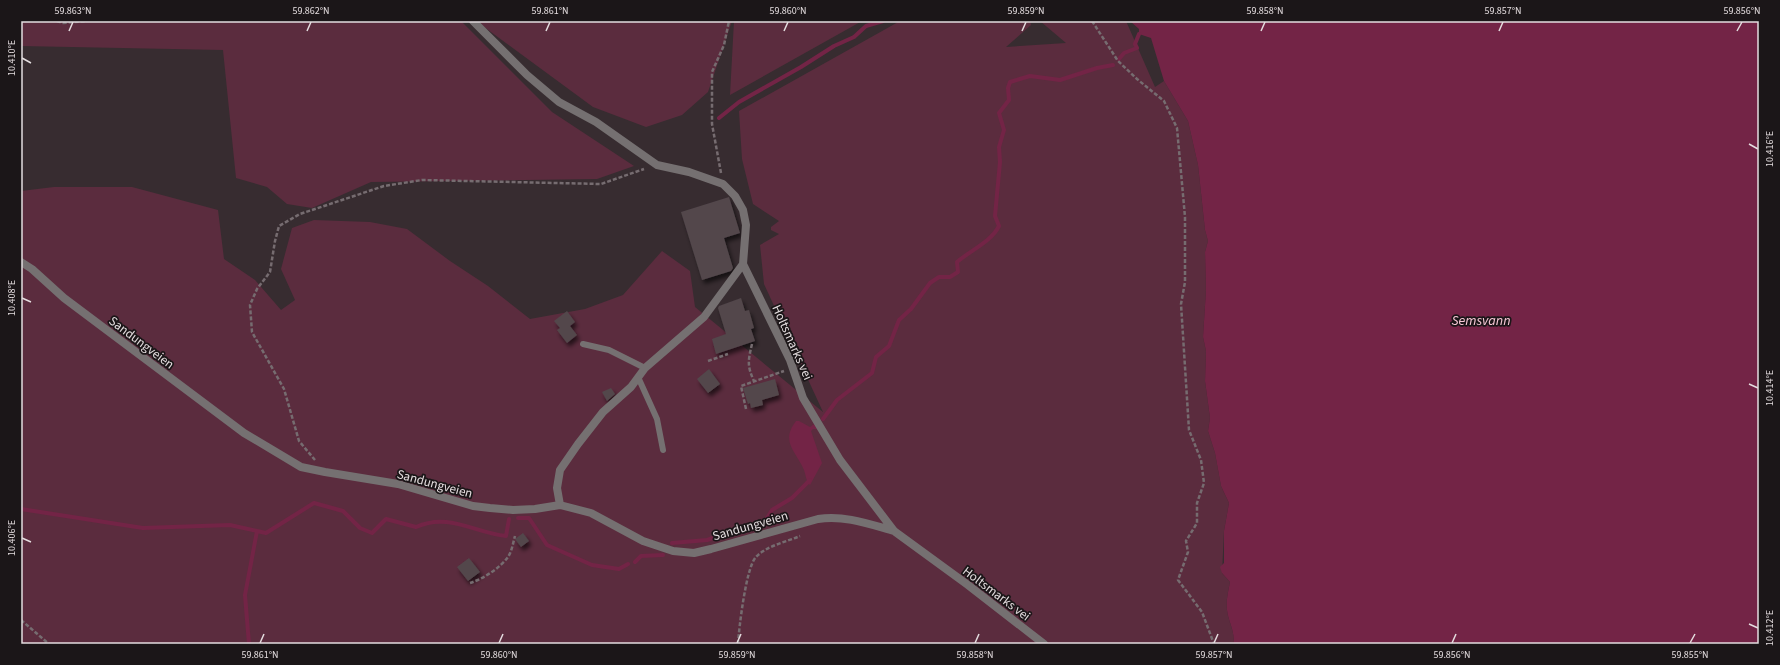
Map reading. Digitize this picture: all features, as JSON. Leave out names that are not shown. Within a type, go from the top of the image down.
[{"type":"street","points":[[473,21],[527,75],[558,102],[596,122],[657,164],[689,172],[723,184],[735,196],[743,210],[746,225],[743,264],[704,317],[645,368],[631,386],[603,412],[560,470],[557,488],[560,505]]},
{"type":"street","name":"Sandungveien","points":[[21,262],[32,269],[64,298],[244,433],[300,466],[325,472],[398,484],[474,506],[513,510],[536,509],[560,505],[591,513],[643,540],[673,551],[694,553],[818,519],[831,517],[847,518],[894,531]]},
{"type":"street","name":"Holtsmarks vei","points":[[743,264],[790,360],[803,398],[840,460],[894,531],[968,585],[1044,644]]},
{"type":"lane","points":[[583,344],[609,350],[645,368]]},
{"type":"lane","points":[[638,377],[657,419],[663,450]]},
{"type":"path","points":[[57,21],[63,24],[87,21]]},
{"type":"path","points":[[723,184],[712,124],[712,72],[724,45],[729,21]]},
{"type":"path","points":[[1092,21],[1118,62],[1164,101],[1177,128],[1185,216],[1185,282],[1181,304],[1189,430],[1201,460],[1204,483],[1197,503],[1198,523],[1186,540],[1188,552],[1178,580],[1202,612],[1214,644]]},
{"type":"path","points":[[325,472],[299,441],[284,389],[252,332],[250,305],[256,289],[270,272],[279,226],[300,214],[384,186],[422,180],[601,184],[657,164]]},
{"type":"path","points":[[752,344],[748,363],[749,370],[754,381]]},
{"type":"path","points":[[708,360],[728,354]]},
{"type":"path","points":[[746,409],[740,386],[774,374]]},
{"type":"path","points":[[738,644],[739,626],[749,570],[755,558],[768,549],[803,535]]},
{"type":"path","points":[[470,583],[477,581],[499,566],[508,557],[515,536]]},
{"type":"path","points":[[21,620],[49,644]]},
{"type":"shaded area","points":[[21,21],[461,21],[552,112],[634,166],[597,179],[371,182],[312,208],[287,204],[267,187],[236,178],[223,50],[21,46]]},
{"type":"shaded area","points":[[476,21],[732,21],[708,92],[682,115],[646,127],[593,107]]},
{"type":"shaded area","points":[[734,21],[862,21],[730,95]]},
{"type":"shaded area","points":[[900,21],[1030,21],[1031,25],[1006,47],[1066,43],[1040,21],[1126,21],[1155,87],[1164,81],[1188,121],[1198,165],[1205,230],[1208,241],[1205,252],[1206,290],[1203,337],[1206,351],[1205,381],[1210,418],[1208,431],[1215,453],[1221,486],[1229,503],[1224,531],[1222,573],[1230,582],[1227,596],[1227,606],[1233,631],[1233,644],[21,644],[21,191],[54,187],[132,187],[218,210],[224,259],[255,280],[281,310],[295,300],[281,269],[292,228],[314,220],[370,222],[407,229],[450,261],[488,286],[530,319],[585,309],[623,295],[662,251],[690,271],[695,307],[823,412],[764,284],[760,245],[779,234],[771,230],[771,227],[779,221],[753,204],[742,159],[739,111]]},
{"type":"water","name":"Semsvann","points":[[1130,21],[1759,21],[1759,644],[1233,644],[1233,631],[1227,606],[1227,596],[1230,582],[1222,573],[1220,567],[1224,563],[1224,531],[1229,503],[1221,486],[1215,453],[1208,431],[1210,418],[1205,381],[1206,351],[1203,337],[1206,290],[1205,252],[1208,241],[1205,230],[1198,165],[1188,121],[1164,81],[1151,38],[1139,34],[1139,29]]},
{"type":"water","points":[[796,421],[810,427],[814,424],[817,429],[813,429],[811,431],[822,463],[810,485],[801,463],[789,441],[791,428]]},
{"type":"building","points":[[729,197],[740,233],[724,238],[733,268],[731,271],[702,280],[681,212]]},
{"type":"building","points":[[741,298],[745,311],[749,310],[754,328],[751,329],[755,341],[716,354],[712,339],[726,334],[718,308],[719,306]]},
{"type":"building","points":[[567,311],[575,322],[570,326],[577,335],[567,343],[557,330],[560,328],[554,321]]},
{"type":"building","points":[[709,369],[720,384],[708,393],[697,379]]},
{"type":"building","points":[[775,379],[779,395],[762,400],[763,405],[751,408],[750,403],[748,404],[743,388]]},
{"type":"building","points":[[611,388],[615,394],[607,401],[602,392]]},
{"type":"building","points":[[523,533],[529,541],[521,547],[515,539]]},
{"type":"building","points":[[469,558],[480,572],[468,581],[457,567]]},
{"type":"waterway","points":[[719,118],[739,102],[801,67],[834,46],[854,37],[866,26],[883,21]]},
{"type":"waterway","points":[[1119,59],[1124,53],[1137,48],[1135,44],[1139,34]]},
{"type":"waterway","points":[[823,419],[837,400],[872,373],[876,357],[889,346],[899,320],[911,309],[930,283],[939,277],[950,277],[958,272],[957,262],[991,237],[999,226],[995,216],[1000,162],[999,147],[1004,130],[999,113],[1009,100],[1008,88],[1010,82],[1030,76],[1060,80],[1097,68],[1113,65]]},
{"type":"waterway","points":[[672,543],[707,540],[722,535],[732,534],[764,523],[772,510],[792,498],[810,480]]},
{"type":"waterway","points":[[21,509],[143,528],[230,525],[266,533],[314,503],[343,511],[360,528],[372,533],[386,519],[416,527],[428,523],[451,522],[506,536],[509,519]]},
{"type":"waterway","points":[[518,518],[529,518],[547,545],[592,565],[619,569],[628,564]]},
{"type":"waterway","points":[[249,644],[245,595],[257,531]]},
{"type":"waterway","points":[[635,562],[641,556],[663,555]]}]
